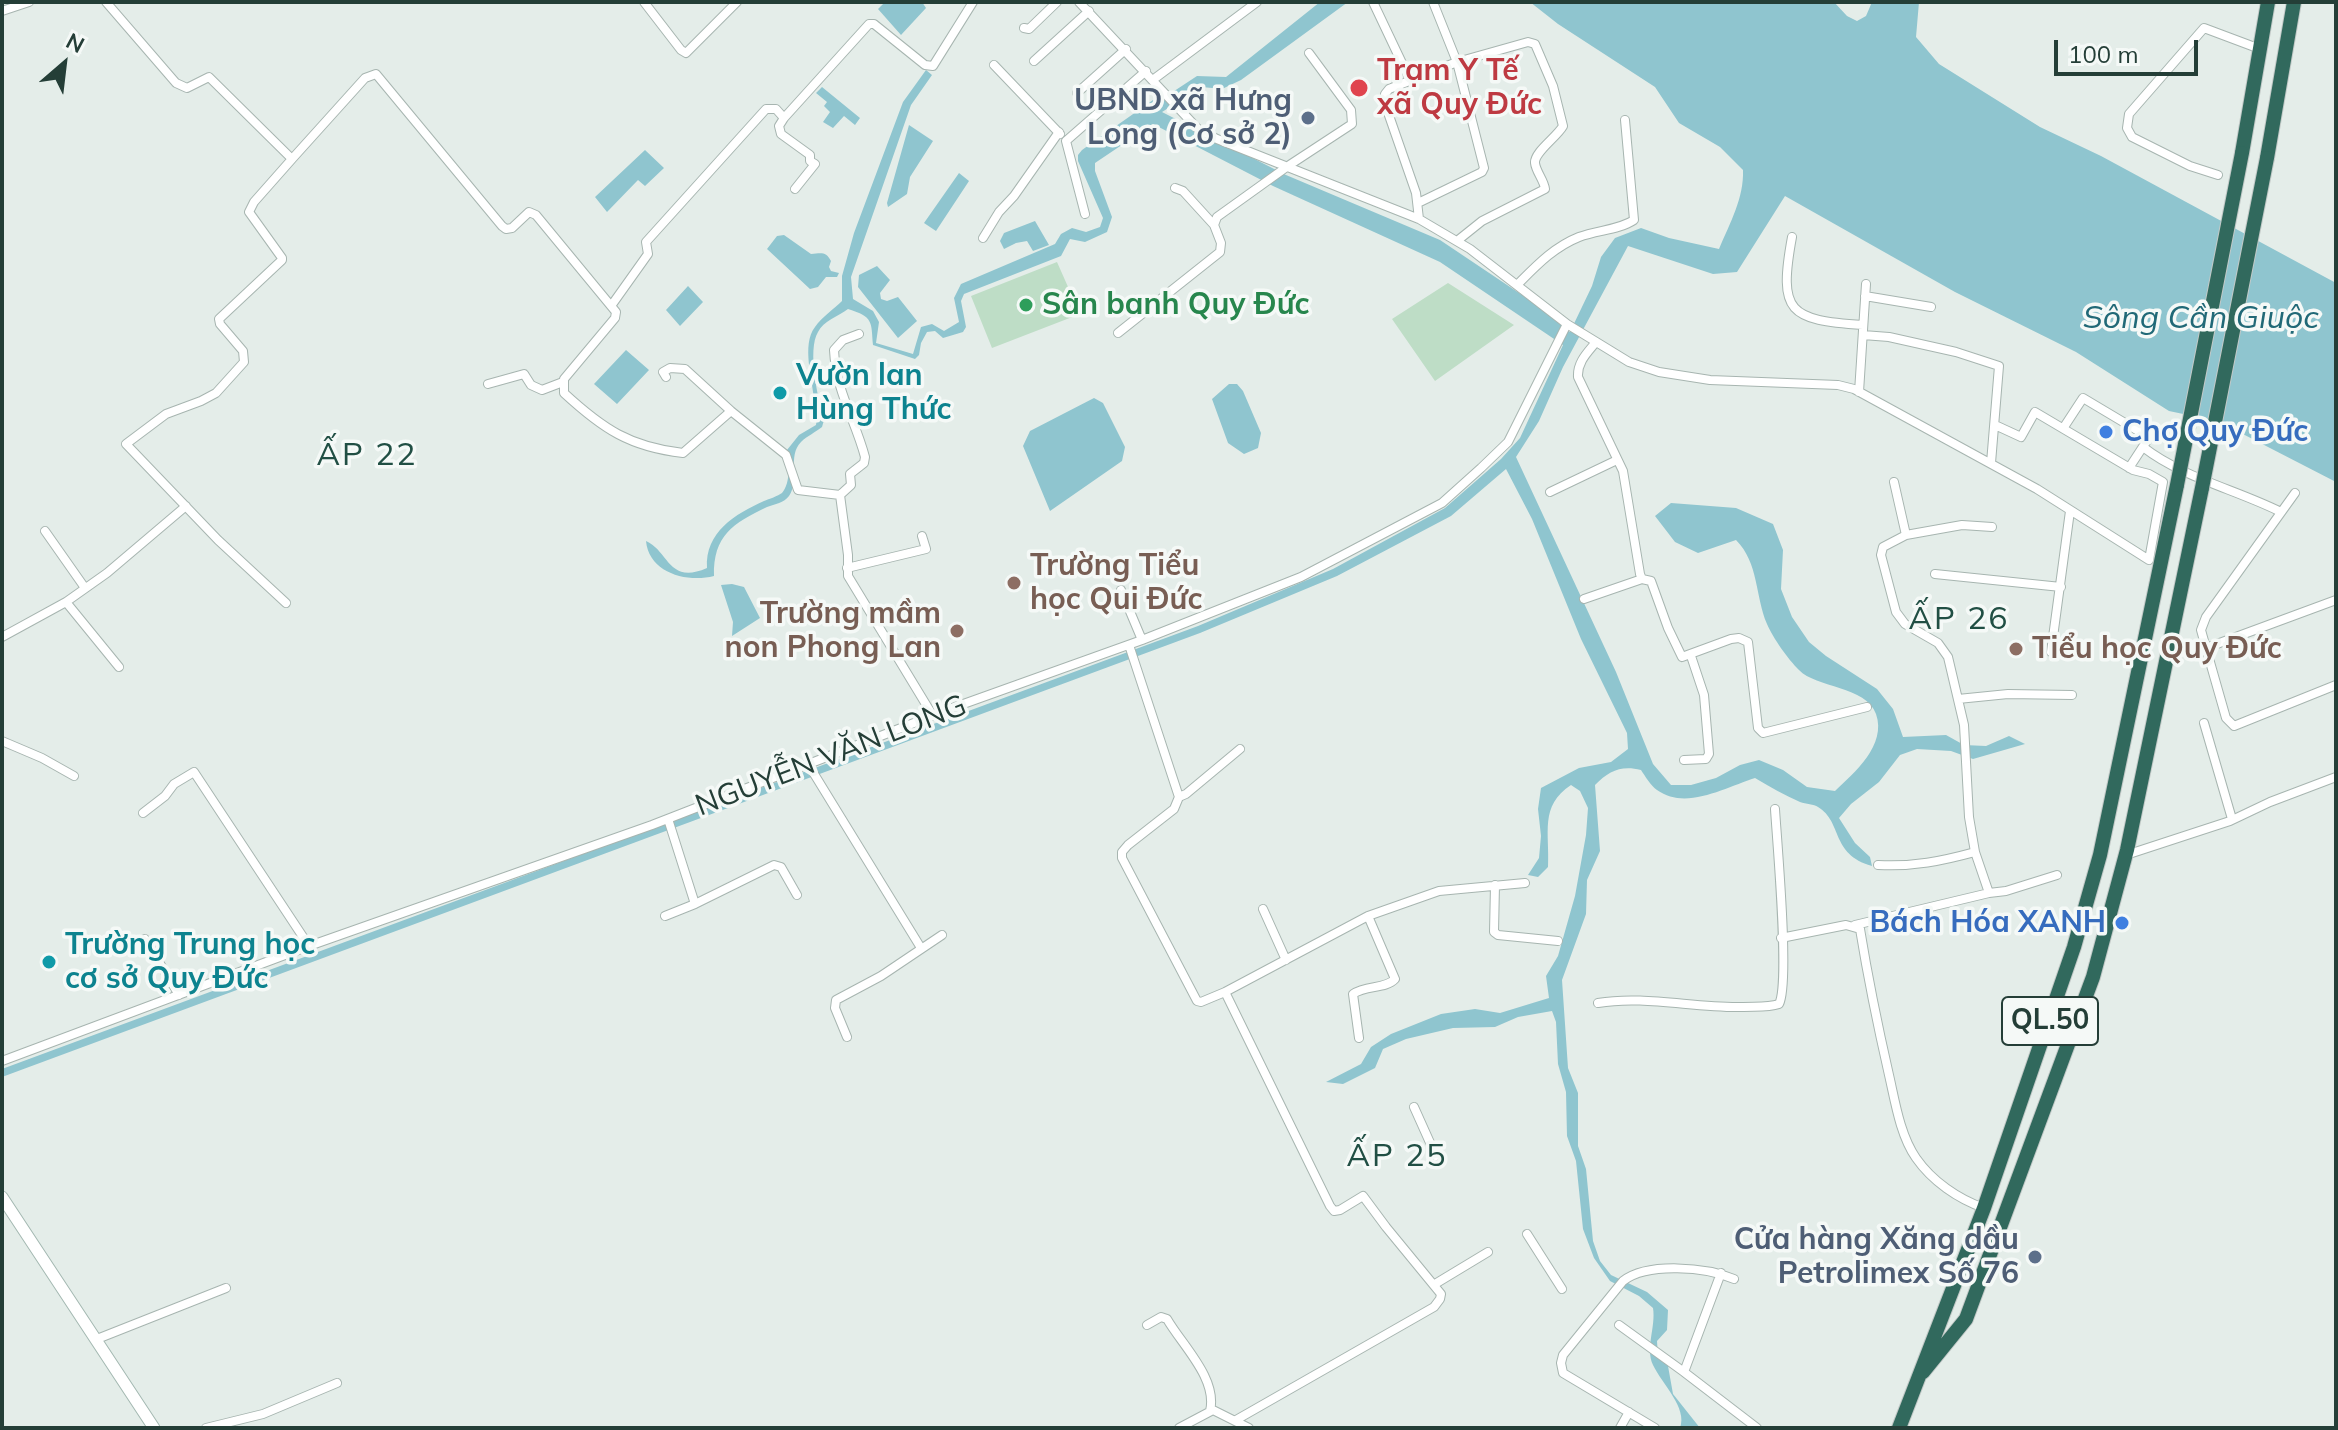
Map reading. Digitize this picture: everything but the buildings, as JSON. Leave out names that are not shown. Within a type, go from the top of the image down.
[{"type":"highway","name":"QL.50","points":[[1899,1428],[1984,1208],[2036,1062],[2100,855],[2177,485],[2242,153],[2268,2]]},
{"type":"highway","name":"QL.50","points":[[1917,1378],[1966,1319],[2093,977],[2126,855],[2202,488],[2267,158],[2294,2]]},
{"type":"main road","points":[[2,1197],[154,1428]]},
{"type":"street","points":[[2,11],[29,2]]},
{"type":"street","points":[[106,2],[176,83],[187,88],[209,77],[292,159]]},
{"type":"street","points":[[644,2],[686,53],[737,2]]},
{"type":"street","points":[[795,189],[815,164],[810,161],[810,155],[781,134],[779,126],[869,24],[874,24],[931,67],[973,2]]},
{"type":"street","points":[[1024,28],[1029,29],[1057,2]]},
{"type":"street","points":[[1079,2],[1198,129],[1419,219],[1457,241],[1568,324],[1629,362],[1659,372],[1710,380],[1838,385],[1859,392],[2037,489],[2149,560],[2163,482],[2129,468],[2035,412],[2021,437],[1995,425]]},
{"type":"street","points":[[1154,79],[1257,2]]},
{"type":"street","points":[[1373,2],[1410,80]]},
{"type":"street","points":[[1418,203],[1482,172],[1484,168],[1457,62],[1433,2]]},
{"type":"street","points":[[1034,61],[1089,11]]},
{"type":"street","points":[[2218,175],[2190,166],[2132,137],[2127,128],[2129,114],[2204,28],[2260,49]]},
{"type":"street","points":[[1419,219],[1418,203],[1385,104],[1385,94],[1389,89],[1457,62],[1528,42],[1534,43],[1553,86],[1563,126],[1554,140],[1536,157],[1535,162],[1545,184],[1543,191],[1491,215],[1457,241]]},
{"type":"street","points":[[1077,93],[1126,49]]},
{"type":"street","points":[[1214,225],[1217,217],[1352,124],[1351,110],[1309,53]]},
{"type":"street","points":[[994,65],[1066,141],[1085,214]]},
{"type":"street","points":[[1066,141],[1146,71]]},
{"type":"street","points":[[286,603],[218,540],[126,444],[170,411],[216,393],[244,362],[243,351],[219,319],[282,260],[249,212],[254,202],[365,78],[376,74],[502,226],[512,228],[528,213],[536,215],[616,312],[615,318],[563,382],[542,390],[531,385],[524,374],[488,384]]},
{"type":"street","points":[[611,306],[648,254],[646,242],[766,109],[776,109],[784,118]]},
{"type":"street","points":[[1518,284],[1560,246],[1581,236],[1634,220],[1625,120]]},
{"type":"street","points":[[983,238],[1059,132]]},
{"type":"street","points":[[1118,333],[1220,252],[1221,243],[1214,225],[1183,191],[1175,188]]},
{"type":"street","points":[[1792,237],[1787,266],[1787,296],[1796,311],[1815,321],[1956,352],[1999,366],[1991,463]]},
{"type":"street","points":[[1859,392],[1866,284]]},
{"type":"street","points":[[1865,296],[1931,307]]},
{"type":"street","name":"NGUYỄN VĂN LONG","points":[[2,1061],[309,946],[668,819],[1301,577],[1442,503],[1508,442],[1568,324]]},
{"type":"street","points":[[666,377],[663,372],[670,368],[685,369],[786,455],[794,483],[800,492],[840,495],[851,485],[850,474],[864,463],[865,457],[835,371],[834,350],[843,340],[859,334]]},
{"type":"street","points":[[1596,342],[1577,369],[1578,377],[1623,471],[1637,565],[1642,579]]},
{"type":"street","points":[[563,382],[564,393],[594,421],[628,441],[654,450],[683,453],[731,411]]},
{"type":"street","points":[[2064,427],[2084,398],[2147,437],[2129,468]]},
{"type":"street","points":[[2143,447],[2164,462],[2281,512]]},
{"type":"street","points":[[1550,492],[1617,460]]},
{"type":"street","points":[[1894,482],[1906,535]]},
{"type":"street","points":[[2295,493],[2201,630],[2226,718],[2234,726],[2336,685]]},
{"type":"street","points":[[840,495],[848,576],[933,716]]},
{"type":"street","points":[[2,637],[66,602],[186,506]]},
{"type":"street","points":[[2051,652],[2070,511]]},
{"type":"street","points":[[1989,893],[1975,852],[1969,817],[1965,737],[1948,657],[1938,643],[1905,624],[1892,604],[1881,555],[1883,547],[1906,535],[1962,525],[1992,527]]},
{"type":"street","points":[[45,531],[85,588]]},
{"type":"street","points":[[847,568],[926,549],[922,536]]},
{"type":"street","points":[[1935,574],[2061,587]]},
{"type":"street","points":[[1584,599],[1642,579],[1651,581],[1682,657],[1731,639],[1748,642],[1758,728],[1763,733],[1867,707]]},
{"type":"street","points":[[1121,590],[1142,640]]},
{"type":"street","points":[[2169,648],[2206,648],[2336,600]]},
{"type":"street","points":[[66,602],[119,667]]},
{"type":"street","points":[[1129,645],[1179,797],[1174,809],[1128,845],[1122,852],[1122,858],[1194,998],[1201,1002],[1225,992],[1368,916],[1439,891],[1525,883]]},
{"type":"street","points":[[1684,760],[1706,759],[1709,754],[1704,695],[1691,656]]},
{"type":"street","points":[[1958,699],[2008,694],[2072,695]]},
{"type":"street","points":[[2204,723],[2232,819]]},
{"type":"street","points":[[2,741],[74,776]]},
{"type":"street","points":[[1179,797],[1240,749]]},
{"type":"street","points":[[808,764],[921,948]]},
{"type":"street","points":[[143,813],[165,796],[174,784],[194,772],[309,946]]},
{"type":"street","points":[[2126,855],[2232,819],[2336,777]]},
{"type":"street","points":[[1598,1003],[1621,999],[1720,1007],[1777,1005],[1782,997],[1775,809]]},
{"type":"street","points":[[668,819],[695,904]]},
{"type":"street","points":[[1878,865],[1904,867],[1936,863],[1975,852]]},
{"type":"street","points":[[665,916],[774,865],[781,867],[797,895]]},
{"type":"street","points":[[1781,938],[1855,925],[2006,891],[2057,875]]},
{"type":"street","points":[[1495,885],[1494,932],[1498,935],[1558,941]]},
{"type":"street","points":[[1263,909],[1286,960]]},
{"type":"street","points":[[1359,1038],[1353,994],[1371,986],[1389,985],[1395,979],[1368,916]]},
{"type":"street","points":[[1855,925],[1860,929],[1896,1106],[1915,1158],[1963,1201],[1984,1208]]},
{"type":"street","points":[[847,1037],[835,1001],[881,976],[942,935]]},
{"type":"street","points":[[145,939],[179,995]]},
{"type":"street","points":[[1225,992],[1330,1206],[1334,1211],[1340,1210],[1363,1196],[1441,1294],[1434,1307],[1236,1420]]},
{"type":"street","points":[[1414,1107],[1436,1156]]},
{"type":"street","points":[[1527,1234],[1562,1289]]},
{"type":"street","points":[[1435,1284],[1488,1252]]},
{"type":"street","points":[[1655,1428],[1563,1373],[1563,1355],[1623,1281],[1634,1272],[1699,1270],[1721,1273],[1734,1279]]},
{"type":"street","points":[[1684,1372],[1721,1273]]},
{"type":"street","points":[[97,1339],[226,1288]]},
{"type":"street","points":[[1147,1325],[1163,1317],[1167,1319],[1207,1383],[1212,1402],[1210,1411]]},
{"type":"street","points":[[1619,1325],[1757,1428]]},
{"type":"street","points":[[206,1428],[263,1414],[337,1383]]},
{"type":"street","points":[[1179,1428],[1210,1411],[1249,1428]]},
{"type":"street","points":[[1620,1428],[1629,1412]]},
{"type":"green space","name":"Sân banh Quy Đức","points":[[1057,262],[1080,314],[992,348],[971,296]]},
{"type":"green space","points":[[1448,283],[1514,325],[1435,381],[1392,319]]},
{"type":"water","points":[[885,2],[922,2],[926,8],[901,35],[878,9]]},
{"type":"water","name":"Sông Cần Giuộc","points":[[1320,2],[1348,2],[1241,80],[1222,89],[1202,87],[1162,112],[1286,175],[1440,240],[1528,299],[1570,332],[1592,286],[1601,257],[1615,238],[1641,228],[1719,249],[1739,200],[1743,170],[1720,147],[1679,123],[1655,87],[1558,24],[1530,2],[1834,2],[1847,16],[1857,21],[1866,16],[1872,2],[1919,2],[1916,37],[1939,64],[2040,127],[2101,156],[2336,283],[2336,482],[2235,430],[2207,419],[2169,411],[2076,352],[1955,292],[1785,196],[1737,272],[1713,274],[1628,246],[1563,367],[1539,421],[1516,457],[1616,672],[1653,764],[1671,785],[1691,785],[1759,760],[1783,770],[1807,787],[1835,791],[1867,757],[1877,737],[1878,725],[1871,705],[1862,698],[1807,676],[1786,654],[1767,624],[1753,569],[1736,540],[1698,553],[1675,542],[1655,516],[1671,503],[1736,508],[1773,524],[1783,550],[1781,589],[1792,617],[1809,642],[1877,689],[1893,709],[1903,737],[1946,735],[1964,745],[1986,746],[2009,736],[2025,744],[1973,759],[1951,751],[1917,749],[1900,755],[1879,782],[1839,818],[1855,843],[1870,857],[1872,866],[1849,854],[1826,813],[1755,778],[1693,798],[1668,796],[1655,788],[1641,770],[1627,768],[1616,770],[1595,785],[1600,851],[1587,880],[1586,914],[1562,980],[1568,1068],[1578,1093],[1578,1146],[1586,1169],[1593,1241],[1600,1261],[1611,1275],[1647,1292],[1668,1310],[1667,1330],[1657,1341],[1658,1357],[1668,1366],[1673,1394],[1700,1428],[1680,1428],[1682,1420],[1677,1404],[1653,1365],[1650,1352],[1653,1308],[1639,1296],[1610,1281],[1594,1258],[1583,1229],[1576,1161],[1567,1136],[1566,1092],[1558,1064],[1556,1022],[1552,1011],[1518,1017],[1495,1027],[1453,1028],[1406,1039],[1383,1049],[1375,1068],[1343,1084],[1326,1082],[1361,1064],[1371,1047],[1391,1034],[1441,1014],[1475,1009],[1500,1013],[1549,998],[1546,976],[1558,956],[1575,896],[1588,808],[1580,791],[1571,785],[1561,793],[1554,802],[1548,821],[1548,867],[1538,877],[1528,875],[1539,858],[1541,788],[1579,768],[1611,762],[1628,749],[1627,733],[1581,639],[1532,519],[1506,469],[1451,516],[1337,576],[1200,633],[2,1077],[2,1069],[1198,626],[1333,569],[1445,508],[1520,438],[1563,345],[1440,262],[1273,186],[1153,124],[1095,163],[1095,171],[1112,217],[1107,232],[1085,242],[1070,239],[1061,256],[964,294],[961,301],[966,327],[963,332],[943,338],[935,331],[927,332],[915,359],[873,345],[870,321],[848,309],[824,325],[818,332],[813,350],[824,420],[822,427],[797,448],[794,483],[787,498],[744,519],[727,532],[717,551],[714,576],[692,578],[671,573],[654,561],[646,541],[677,570],[694,572],[707,568],[711,544],[724,526],[785,489],[789,472],[787,450],[799,435],[816,425],[808,353],[811,334],[842,301],[842,276],[854,233],[903,102],[926,70],[932,75],[911,105],[851,277],[853,299],[873,311],[879,322],[876,343],[913,354],[921,327],[932,324],[944,331],[959,322],[954,298],[961,284],[1055,244],[1061,234],[1072,228],[1086,232],[1100,227],[1103,218],[1078,161],[1082,150],[1153,100],[1156,103],[1197,76],[1226,77]]},
{"type":"water","points":[[822,87],[860,118],[855,125],[844,116],[833,128],[823,122],[830,112],[824,106],[827,102],[816,93]]},
{"type":"water","points":[[909,125],[933,141],[910,177],[907,194],[888,207],[887,203]]},
{"type":"water","points":[[645,150],[664,168],[645,186],[638,180],[607,212],[595,197]]},
{"type":"water","points":[[959,173],[969,181],[936,231],[924,223]]},
{"type":"water","points":[[1035,221],[1049,245],[1033,251],[1027,241],[1004,249],[1000,241],[1004,233]]},
{"type":"water","points":[[784,235],[811,254],[823,253],[827,256],[831,261],[831,271],[839,273],[837,277],[826,277],[818,287],[810,289],[767,249],[777,236]]},
{"type":"water","points":[[877,266],[890,280],[880,293],[881,299],[887,301],[898,297],[917,321],[898,338],[858,287],[859,275]]},
{"type":"water","points":[[688,286],[703,302],[680,326],[666,310]]},
{"type":"water","points":[[626,350],[649,370],[617,404],[594,384]]},
{"type":"water","points":[[1229,384],[1237,384],[1243,391],[1261,433],[1258,448],[1244,454],[1228,443],[1212,399]]},
{"type":"water","points":[[1094,398],[1103,403],[1125,447],[1122,461],[1050,511],[1023,446],[1030,431]]},
{"type":"water","points":[[721,585],[744,587],[760,618],[732,636],[733,622]]},
{"type":"place","name":"Trạm Y Tế xã Quy Đức","points":[[1359,88]]},
{"type":"place","name":"UBND xã Hưng Long (Cơ sở 2)","points":[[1308,118]]},
{"type":"place","name":"Sân banh Quy Đức","points":[[1026,305]]},
{"type":"place","name":"Vườn lan Hùng Thức","points":[[780,393]]},
{"type":"place","name":"Chợ Quy Đức","points":[[2106,432]]},
{"type":"place","name":"Trường Tiểu học Qui Đức","points":[[1014,583]]},
{"type":"place","name":"Trường mầm non Phong Lan","points":[[957,631]]},
{"type":"place","name":"Tiểu học Quy Đức","points":[[2016,649]]},
{"type":"place","name":"Bách Hóa XANH","points":[[2122,923]]},
{"type":"place","name":"Trường Trung học cơ sở Quy Đức","points":[[49,962]]},
{"type":"place","name":"Cửa hàng Xăng dầu Petrolimex Số 76","points":[[2035,1257]]},
{"type":"district","name":"ẤP 22","points":[[367,455]]},
{"type":"district","name":"ẤP 26","points":[[1959,619]]},
{"type":"district","name":"ẤP 25","points":[[1397,1156]]}]
